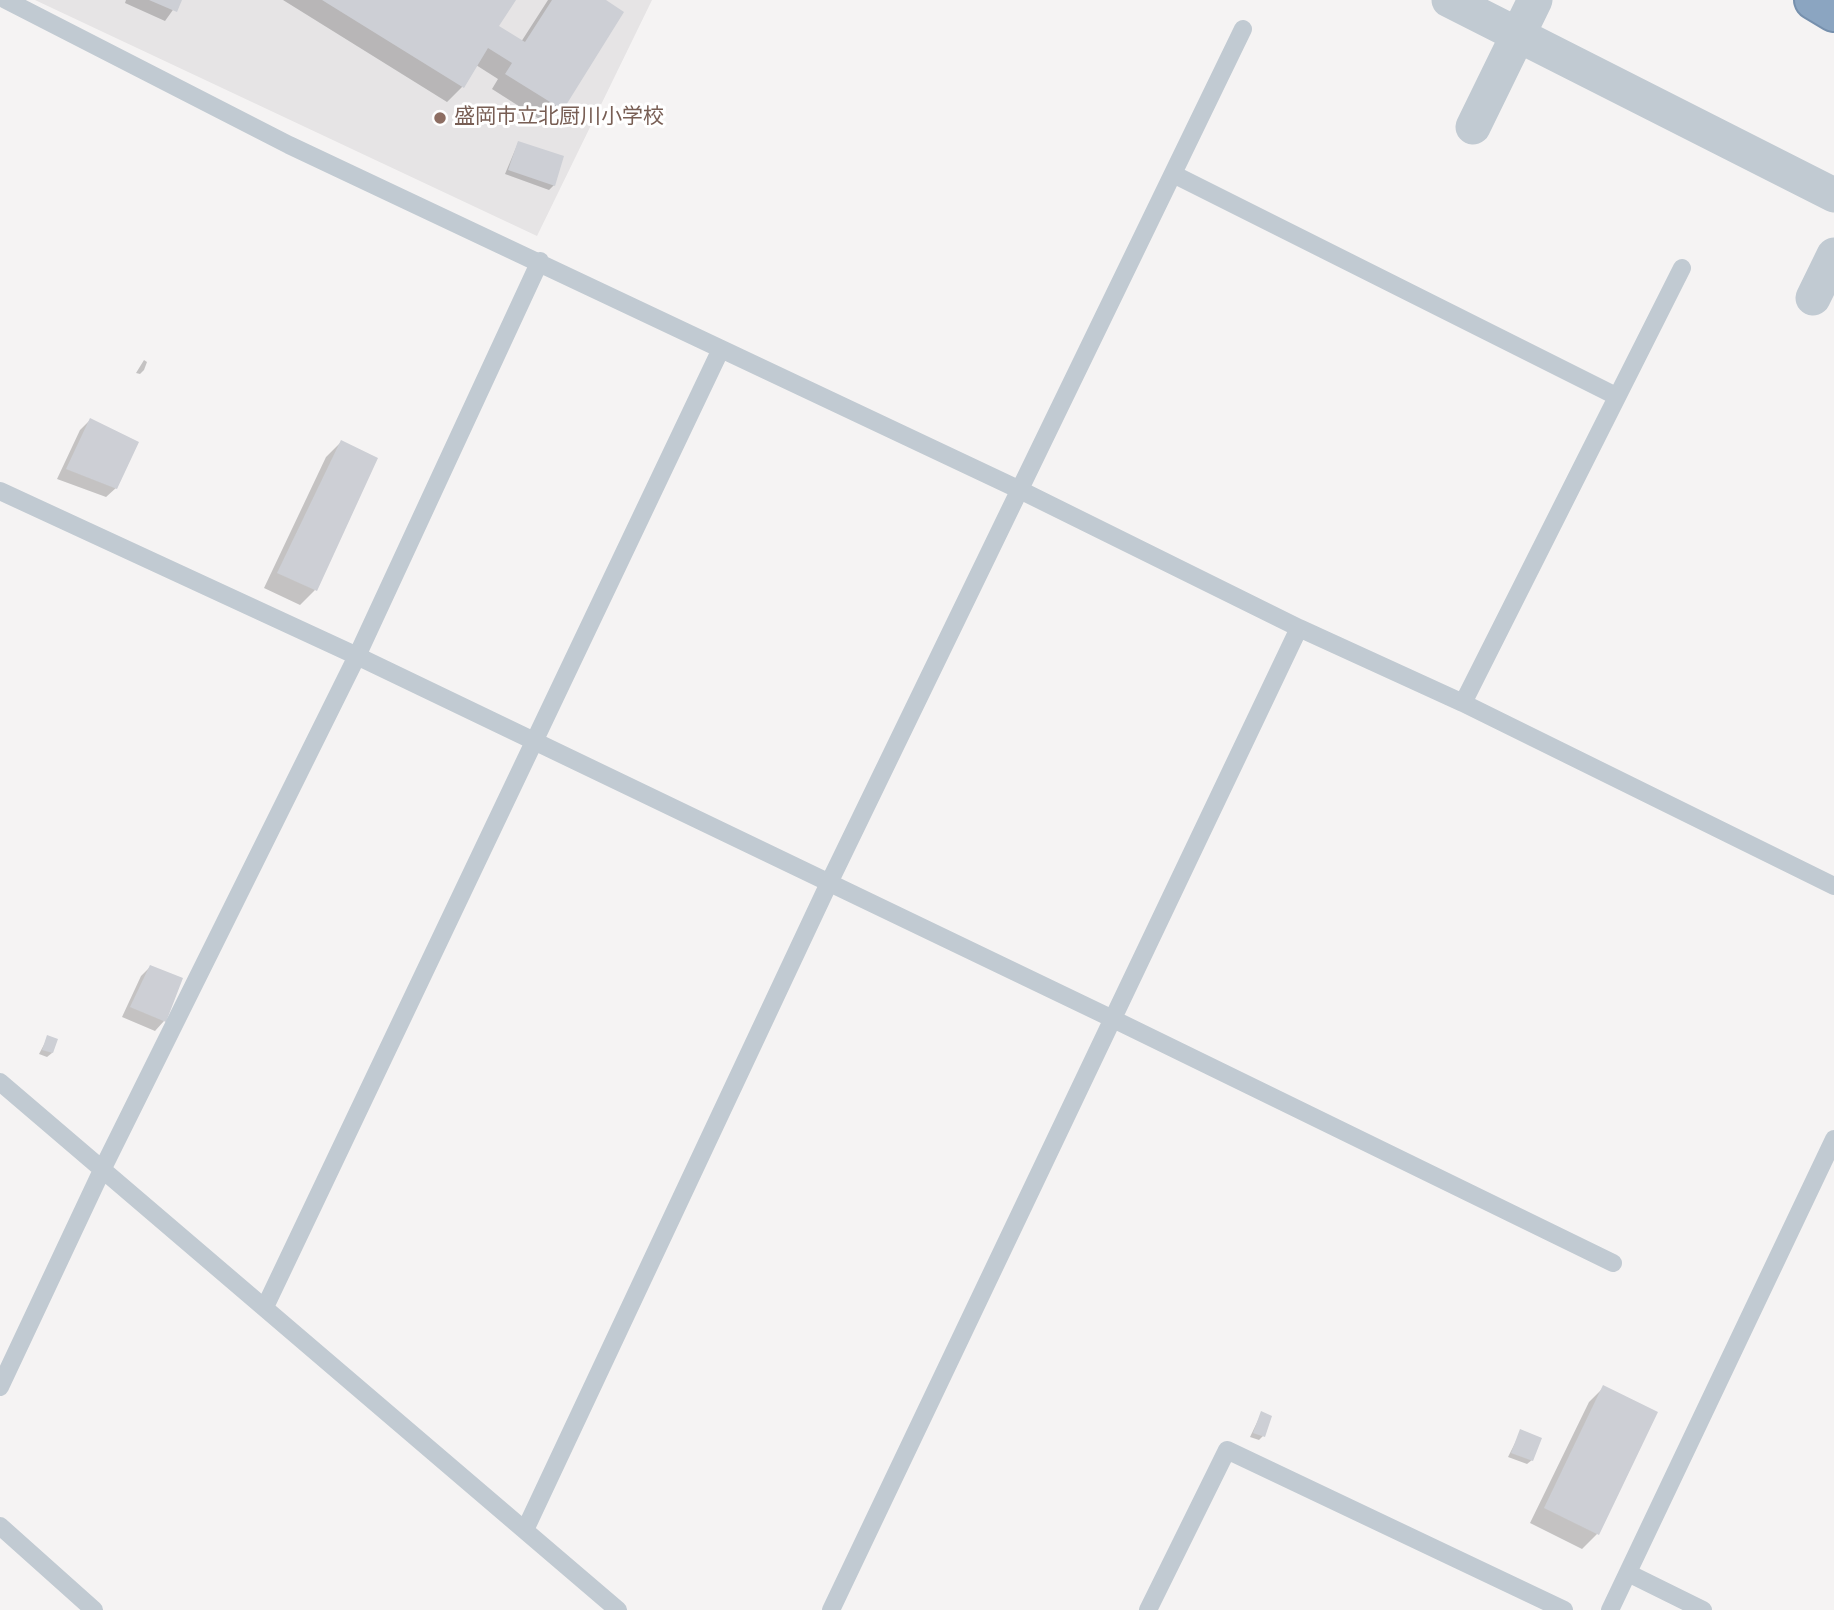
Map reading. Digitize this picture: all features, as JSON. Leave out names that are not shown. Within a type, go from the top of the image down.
[{"type":"highway","points":[[1814,0],[1834,12]]},
{"type":"street","points":[[1449,0],[1834,195]]},
{"type":"street","points":[[1473,127],[1535,0]]},
{"type":"street","points":[[1813,298],[1834,255]]},
{"type":"lane","points":[[6,0],[289,145],[540,261],[720,351],[1020,491],[1299,628],[1463,703],[1834,886]]},
{"type":"lane","points":[[525,1531],[829,883],[1243,29]]},
{"type":"lane","points":[[1173,174],[1616,396]]},
{"type":"lane","points":[[0,1387],[103,1168],[357,656],[540,261]]},
{"type":"lane","points":[[1463,703],[1682,268]]},
{"type":"lane","points":[[265,1307],[720,351]]},
{"type":"lane","points":[[0,491],[357,656],[1113,1019],[1613,1263]]},
{"type":"lane","points":[[831,1610],[1299,628]]},
{"type":"lane","points":[[0,1082],[618,1610]]},
{"type":"lane","points":[[1610,1610],[1834,1139]]},
{"type":"lane","points":[[1148,1610],[1227,1450],[1564,1610]]},
{"type":"lane","points":[[0,1527],[94,1610]]},
{"type":"lane","points":[[1628,1573],[1703,1610]]},
{"type":"shaded area","name":"盛岡市立北厨川小学校","points":[[35,0],[652,0],[537,236]]},
{"type":"building","points":[[149,0],[182,0],[177,12]]},
{"type":"building","points":[[322,0],[516,0],[499,26],[525,42],[552,0],[606,0],[624,12],[563,110],[505,74],[512,63],[488,48],[464,88]]},
{"type":"building","points":[[518,141],[564,156],[555,186],[508,170]]},
{"type":"building","points":[[90,418],[139,442],[117,489],[66,469]]},
{"type":"building","points":[[341,440],[378,458],[317,591],[277,573]]},
{"type":"building","points":[[150,965],[183,978],[166,1022],[130,1007]]},
{"type":"building","points":[[47,1035],[58,1039],[53,1053],[42,1050]]},
{"type":"building","points":[[1603,1385],[1658,1412],[1599,1535],[1544,1508]]},
{"type":"building","points":[[1261,1411],[1272,1416],[1265,1437],[1253,1433]]},
{"type":"building","points":[[1520,1429],[1542,1438],[1533,1461],[1511,1453]]},
{"type":"place","name":"盛岡市立北厨川小学校","points":[[440,118]]}]
